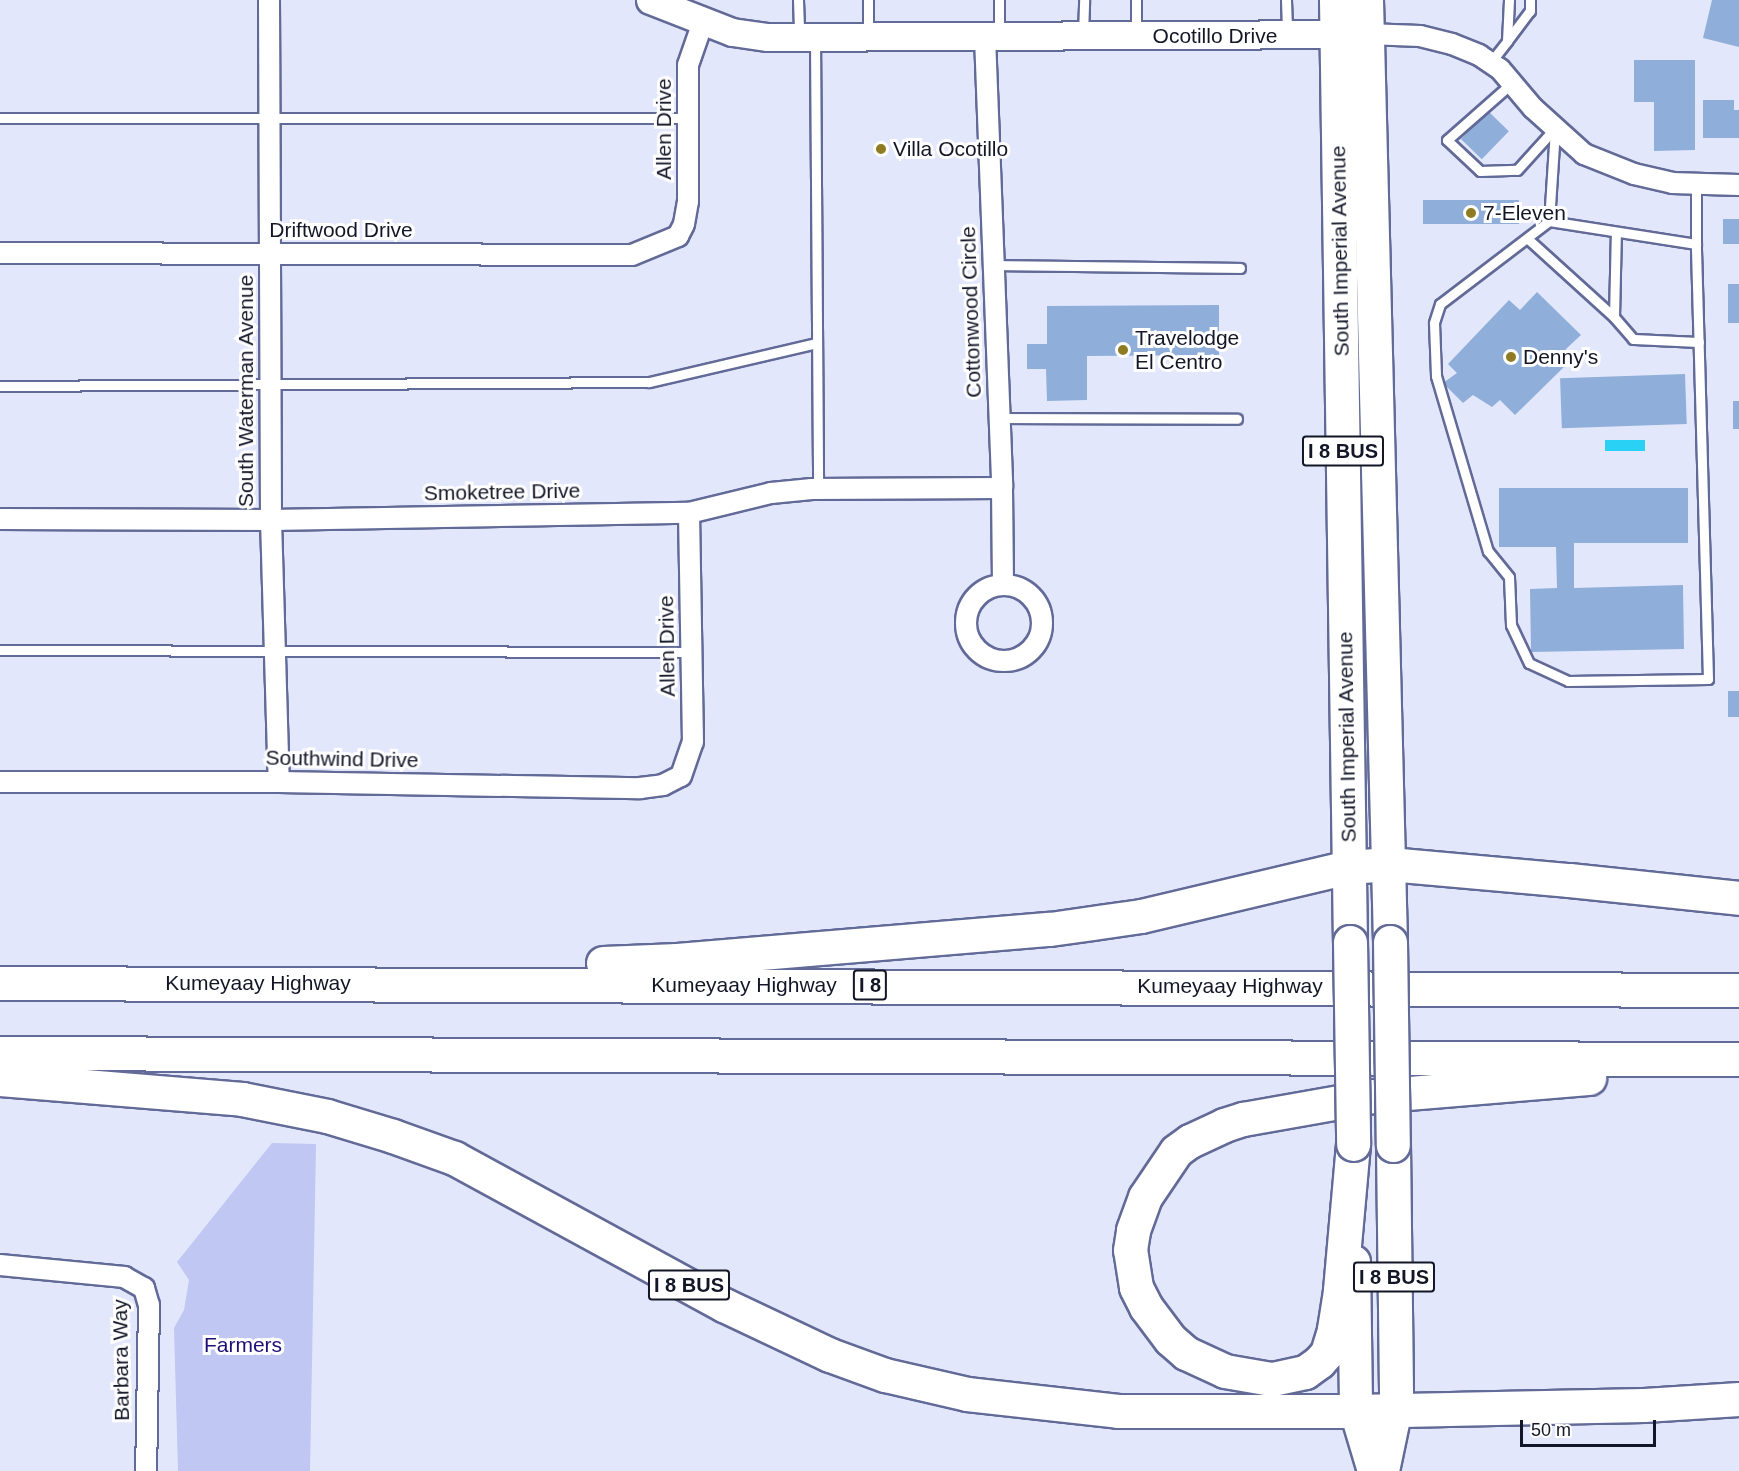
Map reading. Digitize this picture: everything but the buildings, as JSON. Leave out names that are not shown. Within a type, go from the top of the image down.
[{"type":"highway","name":"South Imperial Avenue","points":[[1336,0],[1352,34],[1389,864],[1396,1409]]},
{"type":"highway","name":"South Imperial Avenue","points":[[1353,1144],[1349,867],[1352,34],[1366,0]]},
{"type":"highway","points":[[254,983],[329,970],[677,960],[1008,934],[1142,916],[1349,867],[1389,864],[1569,879],[1739,898]]},
{"type":"highway","name":"Kumeyaay Highway","points":[[0,983],[1739,990]]},
{"type":"highway","points":[[0,1053],[1723,1058]]},
{"type":"highway","points":[[1353,1144],[1340,1291],[1334,1330],[1327,1353],[1305,1372],[1271,1379],[1225,1371],[1186,1353],[1170,1339],[1146,1306],[1136,1287],[1131,1250],[1133,1230],[1145,1197],[1166,1163],[1190,1141],[1214,1129],[1243,1119],[1372,1096],[1486,1085],[1652,1074],[1723,1058]]},
{"type":"highway","name":"I 8 BUS","points":[[0,1078],[242,1099],[327,1116],[393,1136],[454,1158],[724,1305],[830,1355],[885,1375],[967,1394],[1036,1404],[1119,1411],[1396,1409]]},
{"type":"highway","points":[[1396,1409],[1644,1405],[1739,1399]]},
{"type":"main road","name":"South Imperial Avenue","points":[[1353,1144],[1356,1411],[1374,1471]]},
{"type":"main road","name":"South Imperial Avenue","points":[[1383,1471],[1396,1409]]},
{"type":"street","name":"South Waterman Avenue","points":[[269,0],[271,520],[279,782]]},
{"type":"street","name":"Ocotillo Drive","points":[[650,0],[732,32],[768,37],[1352,34],[1420,36],[1441,41],[1490,63],[1513,82],[1555,129],[1584,154],[1624,170],[1672,183],[1739,185]]},
{"type":"street","name":"Allen Drive","points":[[678,236],[684,224],[688,201],[688,64],[703,22]]},
{"type":"street","name":"Cottonwood Circle","points":[[992,37],[993,266],[1002,488],[1003,585]]},
{"type":"street","name":"Driftwood Drive","points":[[0,253],[632,255],[678,236]]},
{"type":"street","name":"Smoketree Drive","points":[[0,519],[271,520],[689,513],[771,493],[818,489],[1002,488]]},
{"type":"street","name":"Allen Drive","points":[[681,776],[693,742],[689,513]]},
{"type":"street","name":"Southwind Drive","points":[[0,782],[279,782],[640,788],[663,785],[681,776]]},
{"type":"street","name":"Barbara Way","points":[[0,1265],[124,1277],[144,1288],[149,1305],[146,1471]]},
{"type":"lane","points":[[798,0],[807,38],[817,344],[818,489]]},
{"type":"lane","points":[[868,0],[868,37]]},
{"type":"lane","points":[[992,37],[999,0]]},
{"type":"lane","points":[[1083,37],[1084,0]]},
{"type":"lane","points":[[1136,0],[1136,36]]},
{"type":"lane","points":[[1286,0],[1287,35]]},
{"type":"lane","points":[[1507,41],[1509,0]]},
{"type":"lane","points":[[1490,63],[1530,11],[1530,0]]},
{"type":"lane","points":[[1513,82],[1447,140],[1480,171],[1517,170],[1555,129]]},
{"type":"lane","points":[[0,118],[688,118]]},
{"type":"lane","points":[[1555,129],[1549,221],[1440,304],[1434,323],[1436,376],[1488,551],[1509,577],[1511,625],[1529,663],[1568,681],[1708,679],[1696,184]]},
{"type":"lane","points":[[1549,221],[1696,244]]},
{"type":"lane","points":[[1614,316],[1616,232]]},
{"type":"lane","points":[[1528,239],[1614,316],[1633,339],[1699,342]]},
{"type":"lane","points":[[993,266],[1240,268]]},
{"type":"lane","points":[[0,386],[649,382],[817,344]]},
{"type":"lane","points":[[999,418],[1237,419]]},
{"type":"lane","points":[[0,650],[692,652]]},
{"type":"green space","name":"Farmers","points":[[272,1143],[316,1144],[310,1471],[178,1471],[174,1328],[184,1310],[189,1280],[177,1262]]},
{"type":"water","points":[[1605,440],[1645,440],[1645,451],[1605,451]]},
{"type":"place","name":"Villa Ocotillo","points":[[881,149]]},
{"type":"place","name":"7-Eleven","points":[[1471,213]]},
{"type":"place","name":"Travelodge El Centro","points":[[1123,350]]},
{"type":"place","name":"Denny's","points":[[1511,357]]}]
